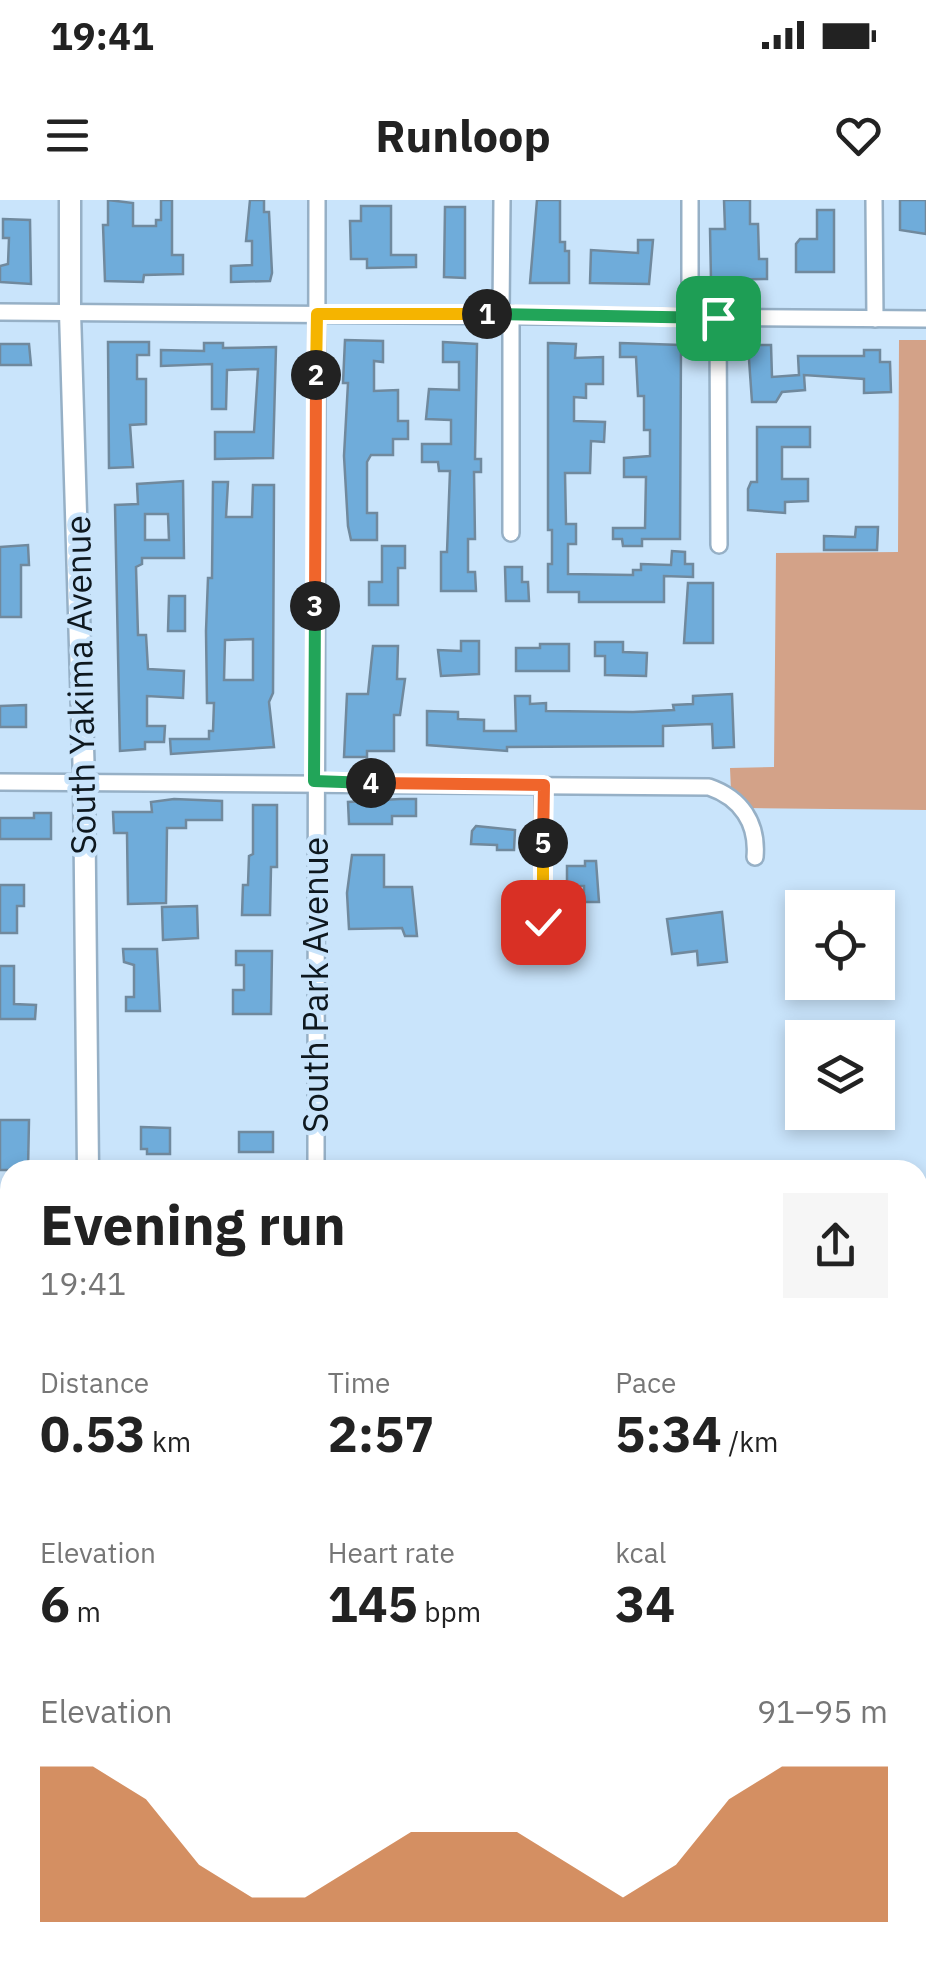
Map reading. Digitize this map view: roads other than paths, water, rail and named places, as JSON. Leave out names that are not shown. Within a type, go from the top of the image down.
[{"type":"main road","name":"South Yakima Avenue","points":[[70,200],[84,780],[88,1160]]},
{"type":"street","name":"South Park Avenue","points":[[316,1160],[318,200]]},
{"type":"street","points":[[502,200],[510,533]]},
{"type":"street","points":[[690,200],[690,317]]},
{"type":"street","points":[[874,200],[874,319]]},
{"type":"street","points":[[0,312],[926,320]]},
{"type":"street","points":[[718,318],[718,545]]},
{"type":"street","points":[[0,782],[314,781],[710,787],[724,792],[745,810],[755,832],[755,857]]},
{"type":"street","points":[[543,922],[544,785]]}]
